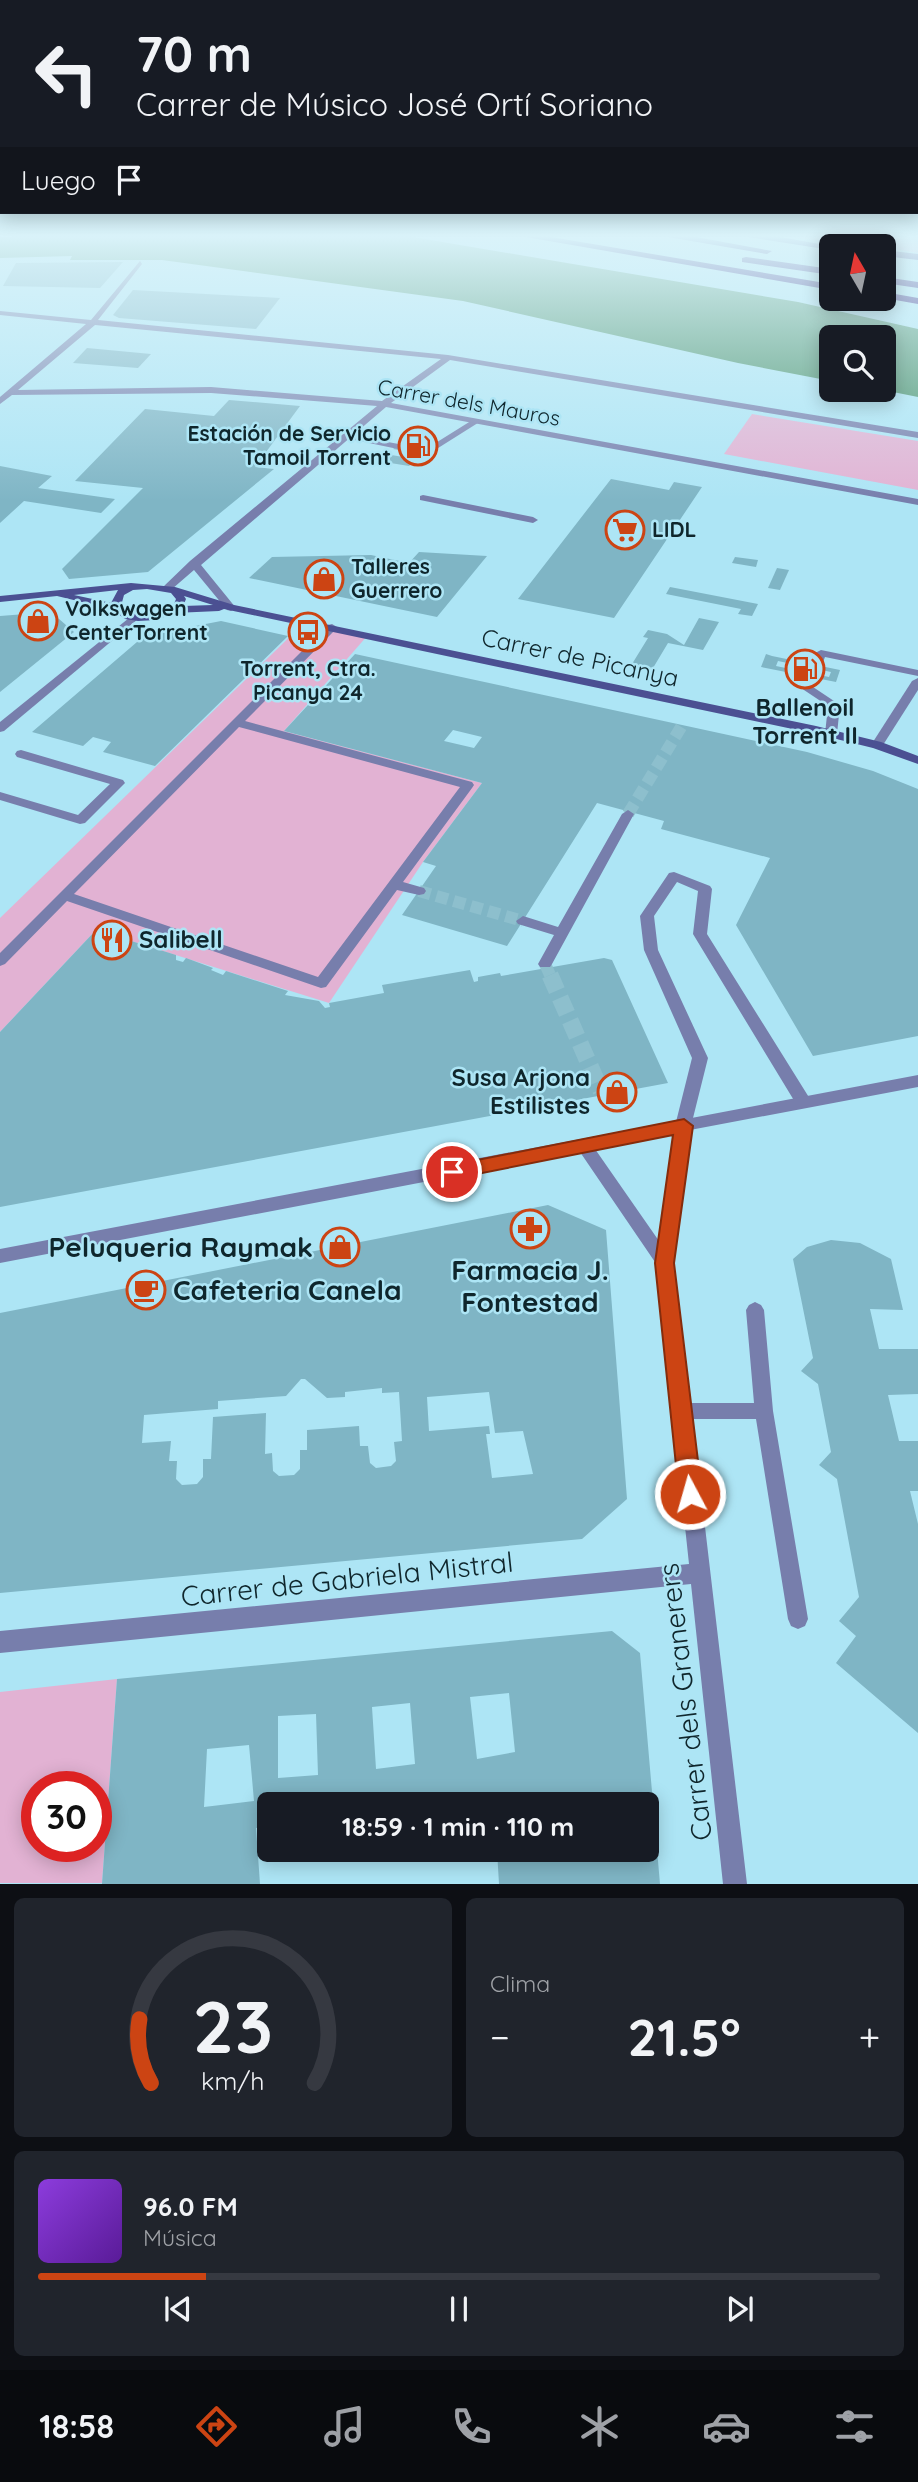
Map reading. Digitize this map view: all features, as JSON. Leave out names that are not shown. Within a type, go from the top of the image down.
[{"type":"street","points":[[0,401],[90,325]]},
{"type":"street","points":[[123,325],[448,357],[918,435]]},
{"type":"street","points":[[173,610],[181,599],[171,588],[194,563],[384,404],[448,357]]},
{"type":"street","name":"Carrer dels Mauros","points":[[9,393],[211,390],[384,404],[918,502]]},
{"type":"street","points":[[344,437],[427,452],[477,421]]},
{"type":"street","points":[[423,498],[533,520]]},
{"type":"street","points":[[194,563],[231,608]]},
{"type":"street","points":[[0,598],[139,586]]},
{"type":"street","points":[[115,607],[117,597],[139,586]]},
{"type":"street","name":"Carrer de Picanya","points":[[139,586],[171,588],[231,608],[831,734],[877,745],[918,760]]},
{"type":"street","points":[[0,728],[134,617],[115,607],[53,594]]},
{"type":"street","name":"Carrer de Picanya","points":[[134,617],[155,617],[173,610],[231,608]]},
{"type":"street","points":[[0,961],[331,627]]},
{"type":"street","points":[[831,734],[834,705],[807,688],[821,653],[918,673]]},
{"type":"street","points":[[877,745],[918,681]]},
{"type":"street","points":[[65,896],[321,983],[468,785],[237,723]]},
{"type":"street","points":[[0,796],[80,820],[118,783],[21,754]]},
{"type":"street","points":[[545,964],[628,814]]},
{"type":"street","name":"Carrer dels Granerers","points":[[736,1884],[665,1263],[684,1126],[700,1058],[651,950],[647,916],[674,876],[705,889],[700,934],[804,1103]]},
{"type":"street","points":[[393,884],[419,891]]},
{"type":"street","points":[[523,921],[562,933]]},
{"type":"street","points":[[0,1256],[918,1082]]},
{"type":"street","name":"Carrer dels Granerers","points":[[585,1147],[665,1263]]},
{"type":"street","points":[[755,1310],[764,1411],[798,1619]]},
{"type":"street","points":[[682,1411],[764,1411]]},
{"type":"street","name":"Carrer de Gabriela Mistral","points":[[0,1642],[700,1573]]},
{"type":"shaded area","points":[[569,325],[900,325],[918,329],[918,397],[896,393],[896,325],[819,325],[819,379]]},
{"type":"shaded area","points":[[752,414],[918,441],[918,490],[724,454]]},
{"type":"shaded area","points":[[306,621],[368,635],[284,731],[482,783],[423,862],[329,1003],[96,930],[0,1032],[0,918]]},
{"type":"shaded area","points":[[117,1679],[110,1771],[21,1771],[21,1862],[104,1862],[102,1883],[0,1883],[0,1692]]},
{"type":"building","points":[[205,325],[259,325],[256,329]]},
{"type":"building","points":[[87,348],[151,354],[138,368],[73,363]]},
{"type":"building","points":[[229,400],[300,406],[255,467],[274,469],[148,572],[69,579],[62,569],[143,488],[75,481],[145,409],[214,416]]},
{"type":"building","points":[[412,433],[433,437],[414,453],[393,449]]},
{"type":"building","points":[[385,454],[416,459],[409,466],[378,461]]},
{"type":"building","points":[[0,466],[52,476],[38,488],[115,499],[101,513],[24,501],[0,523]]},
{"type":"building","points":[[611,479],[669,490],[674,482],[702,487],[614,618],[518,599]]},
{"type":"building","points":[[419,552],[487,556],[437,617],[249,578],[272,557],[371,555],[409,563]]},
{"type":"building","points":[[735,557],[758,560],[756,567],[732,563]]},
{"type":"building","points":[[777,568],[789,570],[780,590],[768,588]]},
{"type":"building","points":[[670,587],[758,604],[752,616],[738,614],[741,609],[666,594]]},
{"type":"building","points":[[51,612],[74,632],[0,692],[0,616]]},
{"type":"building","points":[[699,618],[719,622],[703,650],[668,643],[653,668],[632,664],[648,638],[643,637],[648,630],[667,634],[684,645]]},
{"type":"building","points":[[221,621],[288,636],[155,766],[103,752],[111,742],[93,737],[83,746],[32,732],[144,636]]},
{"type":"building","points":[[355,654],[807,752],[873,771],[918,789],[918,1036],[813,1056],[736,925],[770,858],[661,829],[664,821],[597,803],[507,946],[402,915],[436,866],[423,862],[482,783],[284,731]],"holes":[[[453,730],[482,737],[474,748],[444,741]]]},
{"type":"building","points":[[766,654],[840,670],[836,682],[761,667]],"holes":[[[778,661],[831,672],[829,677],[776,666]]]},
{"type":"building","points":[[96,930],[176,955],[176,960],[183,962],[186,958],[213,968],[211,970],[223,975],[226,971],[288,991],[285,995],[319,1001],[325,1008],[330,1007],[329,1003],[384,993],[382,985],[470,970],[474,982],[478,981],[478,977],[500,973],[501,976],[604,958],[612,960],[668,1083],[0,1207],[0,1032]]},
{"type":"building","points":[[548,1205],[606,1230],[627,1499],[582,1539],[0,1593],[0,1313]],"holes":[[[301,1379],[305,1379],[327,1398],[345,1397],[345,1392],[382,1388],[382,1393],[399,1392],[402,1441],[394,1442],[396,1461],[391,1466],[376,1468],[370,1463],[368,1446],[360,1446],[359,1426],[307,1430],[307,1450],[300,1450],[300,1469],[294,1475],[279,1476],[273,1471],[272,1453],[265,1454],[266,1413],[213,1417],[211,1459],[203,1459],[203,1477],[197,1484],[182,1485],[176,1479],[177,1461],[169,1461],[171,1441],[142,1443],[144,1415],[218,1409],[218,1401],[286,1396]],[[489,1392],[495,1433],[523,1431],[533,1474],[492,1478],[486,1434],[490,1434],[489,1426],[429,1431],[427,1397]]]},
{"type":"building","points":[[831,1240],[860,1243],[891,1259],[903,1310],[870,1309],[879,1349],[918,1349],[918,1394],[888,1395],[899,1441],[918,1441],[918,1491],[910,1491],[918,1524],[918,1733],[836,1663],[856,1636],[839,1621],[859,1597],[837,1479],[819,1465],[831,1452],[818,1384],[801,1371],[813,1358],[793,1259],[807,1247]]},
{"type":"building","points":[[612,1631],[640,1653],[652,1792],[257,1792],[257,1862],[260,1884],[102,1884],[104,1862],[112,1862],[110,1771],[117,1679]],"holes":[[[509,1693],[515,1752],[477,1759],[470,1697]],[[410,1703],[415,1764],[376,1769],[372,1707]],[[316,1714],[318,1775],[278,1778],[278,1716]],[[249,1745],[254,1801],[204,1807],[207,1749]]]},
{"type":"building","points":[[498,1862],[658,1862],[660,1884],[499,1884]]},
{"type":"tunnel","points":[[628,814],[683,724]]},
{"type":"tunnel","points":[[419,891],[523,921]]},
{"type":"tunnel","points":[[545,964],[551,977]]},
{"type":"tunnel","points":[[550,975],[601,1091]]},
{"type":"place","name":"Estación de Servicio Tamoil Torrent","points":[[418,446]]},
{"type":"place","name":"LIDL","points":[[625,530]]},
{"type":"place","name":"Talleres Guerrero","points":[[324,579]]},
{"type":"place","name":"Volkswagen CenterTorrent","points":[[38,621]]},
{"type":"place","name":"Torrent, Ctra. Picanya 24","points":[[308,632]]},
{"type":"place","name":"Ballenoil Torrent II","points":[[805,669]]},
{"type":"place","name":"Salibell","points":[[112,940]]},
{"type":"place","name":"Susa Arjona Estilistes","points":[[617,1092]]},
{"type":"place","name":"Farmacia J. Fontestad","points":[[530,1229]]},
{"type":"place","name":"Peluqueria Raymak","points":[[340,1247]]},
{"type":"place","name":"Cafeteria Canela","points":[[146,1290]]},
{"type":"route","points":[[452,1172],[684,1126],[665,1263],[690,1494]]}]
